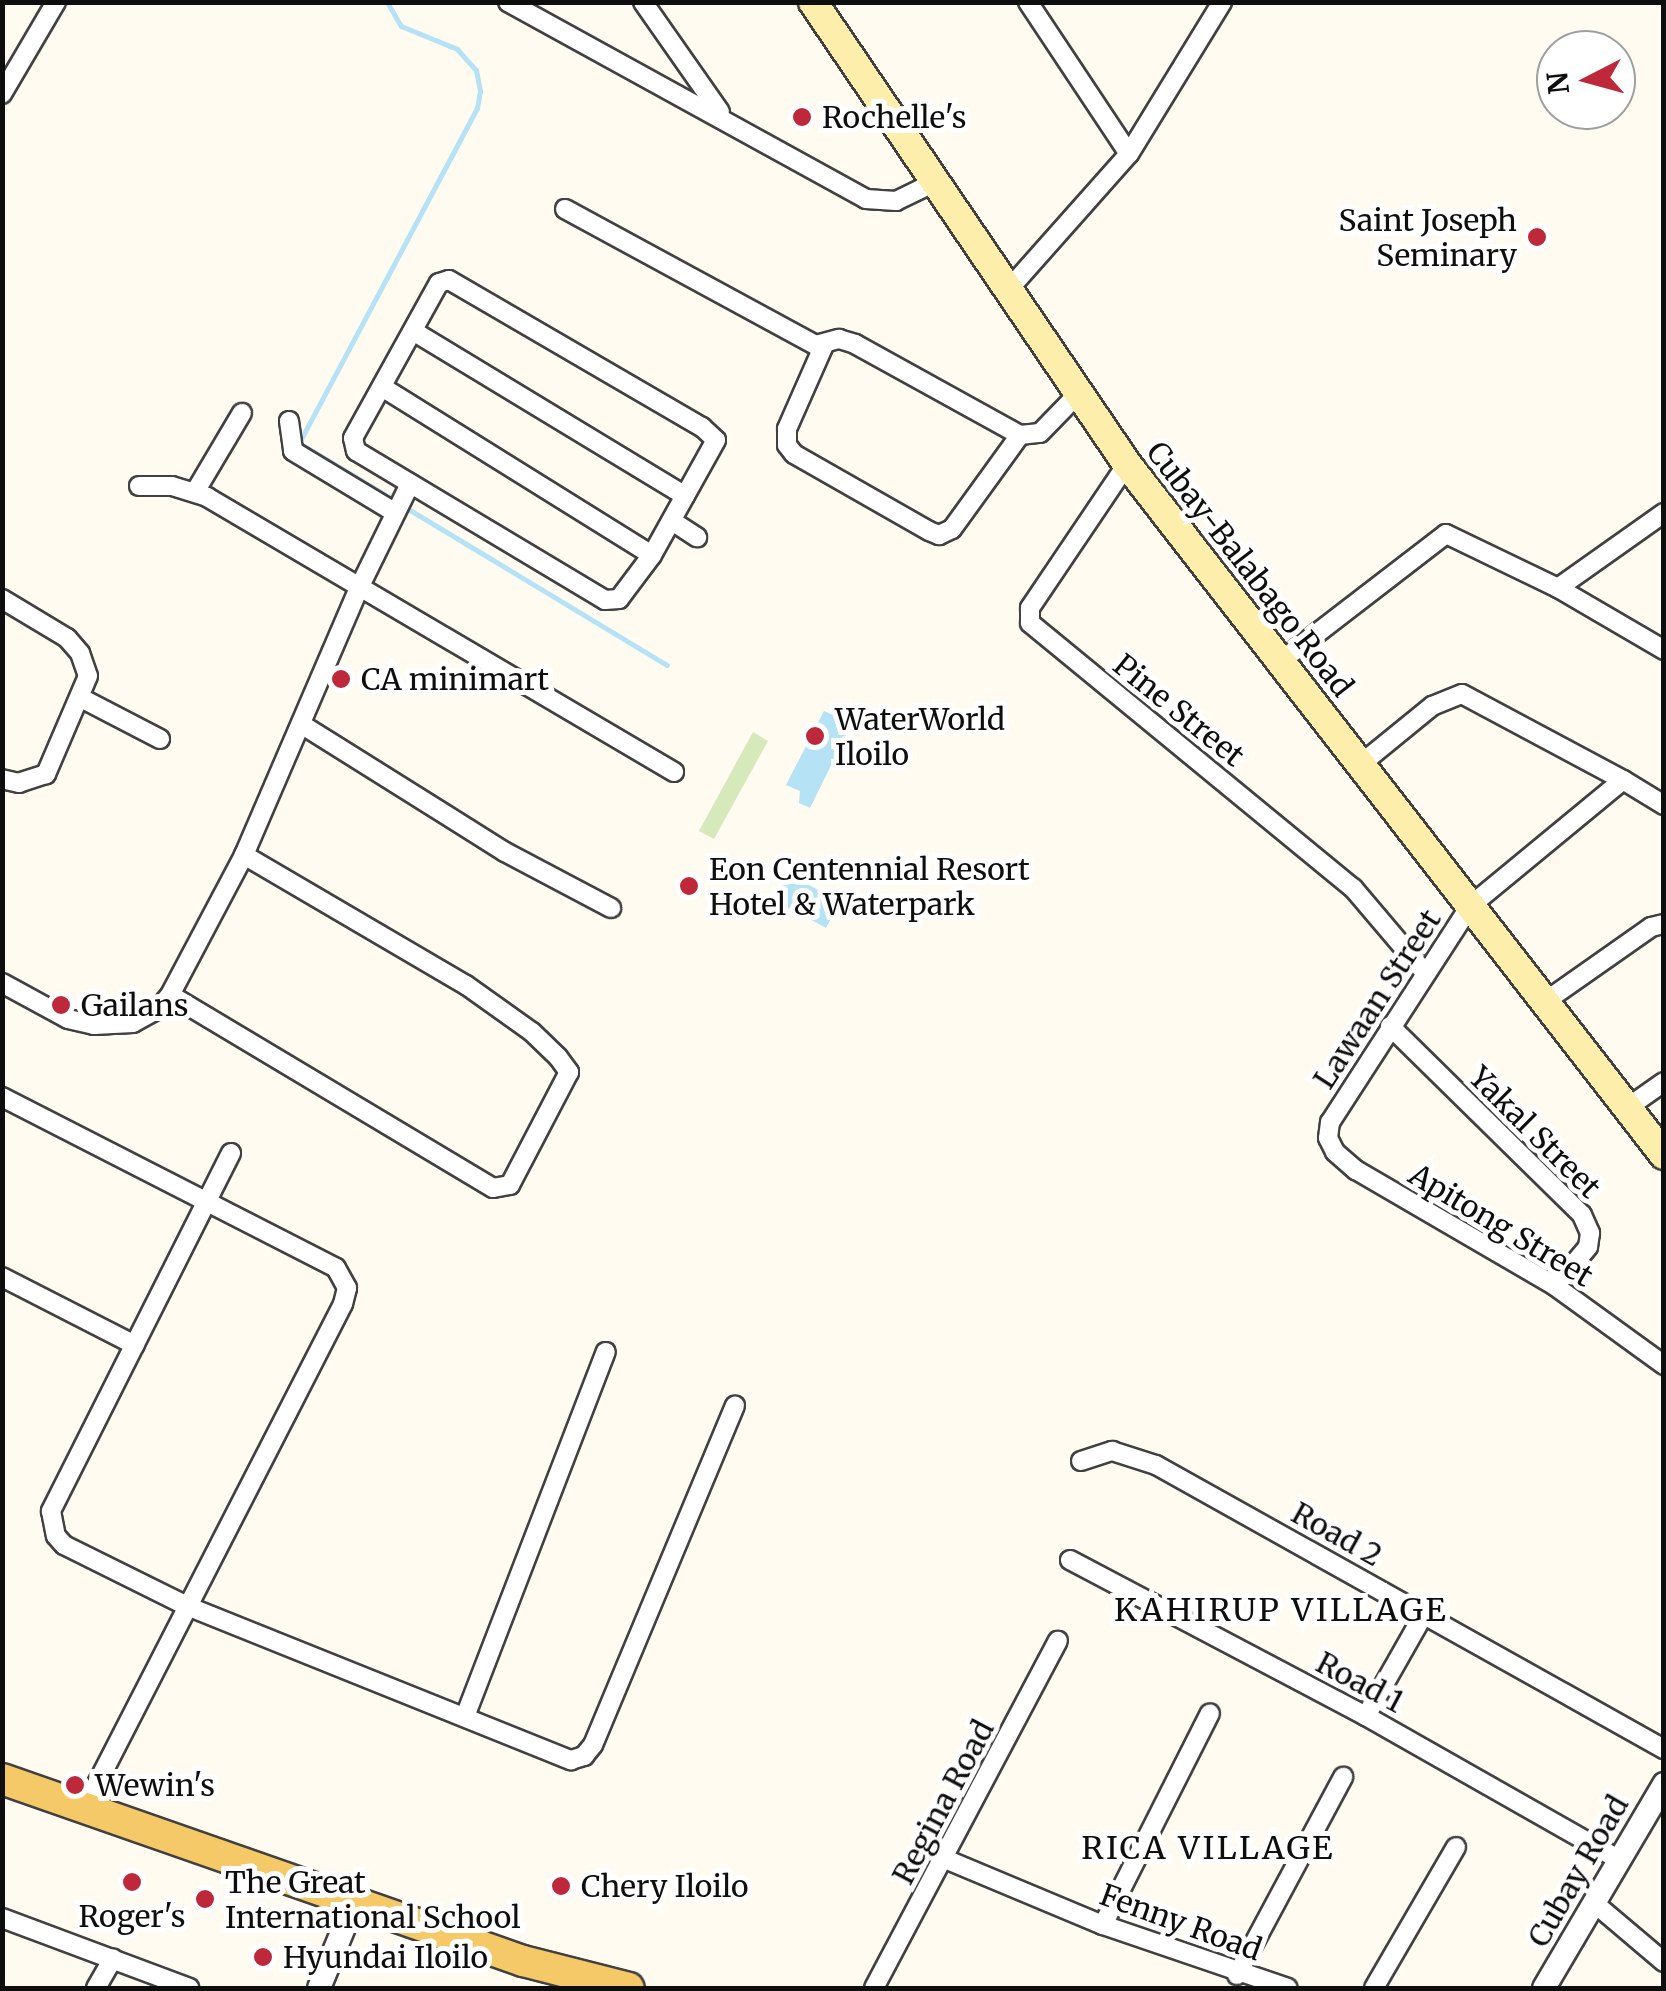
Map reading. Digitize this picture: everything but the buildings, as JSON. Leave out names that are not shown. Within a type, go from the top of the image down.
[{"type":"main road","name":"Cubay-Balabago Road","points":[[813,2],[1127,464],[1664,1155]]},
{"type":"main road","points":[[2,1779],[551,1970],[629,1988]]},
{"type":"street","points":[[2,94],[56,2]]},
{"type":"street","points":[[508,2],[866,199],[896,201],[933,183]]},
{"type":"street","points":[[642,2],[724,118]]},
{"type":"street","points":[[1009,289],[1129,154],[1222,2]]},
{"type":"street","points":[[1038,8],[1129,154]]},
{"type":"street","points":[[565,209],[824,345]]},
{"type":"street","points":[[289,421],[294,452],[402,500],[605,600],[619,599],[652,555],[716,440],[702,427],[461,283],[439,283],[353,444],[402,500]]},
{"type":"street","points":[[414,331],[685,496]]},
{"type":"street","points":[[1020,435],[952,529],[939,535],[794,454],[787,446],[787,429],[824,345],[839,339],[855,344],[1020,435],[1040,432],[1078,395]]},
{"type":"street","points":[[382,388],[652,555]]},
{"type":"street","points":[[195,492],[242,414]]},
{"type":"street","name":"Pine Street","points":[[1127,464],[1030,608],[1030,623],[1353,888],[1425,973]]},
{"type":"street","points":[[140,486],[172,486],[195,492],[674,772]]},
{"type":"street","points":[[2,983],[68,1019],[94,1025],[133,1023],[158,1009],[170,995],[244,854],[360,586],[402,500]]},
{"type":"street","points":[[1558,588],[1664,513]]},
{"type":"street","points":[[672,521],[698,537]]},
{"type":"street","points":[[1281,661],[1446,534],[1558,588],[1664,650]]},
{"type":"street","points":[[2,599],[67,638],[80,653],[88,676],[46,774],[31,781],[2,779]]},
{"type":"street","points":[[1361,764],[1432,706],[1462,694],[1664,805]]},
{"type":"street","points":[[81,698],[160,739]]},
{"type":"street","points":[[301,724],[505,852],[611,908]]},
{"type":"street","name":"Lawaan Street","points":[[1330,1122],[1470,906],[1623,780]]},
{"type":"street","points":[[170,995],[493,1188],[510,1185],[569,1072],[532,1032],[466,986],[244,854]]},
{"type":"street","points":[[1543,1003],[1651,926],[1664,924]]},
{"type":"street","name":"Yakal Street","points":[[1390,1026],[1582,1215],[1590,1233],[1588,1246],[1555,1286]]},
{"type":"street","points":[[1627,1108],[1664,1082]]},
{"type":"street","points":[[2,1097],[336,1268],[346,1288],[344,1304],[84,1808]]},
{"type":"street","name":"Apitong Street","points":[[1330,1122],[1328,1138],[1335,1152],[1356,1170],[1555,1286],[1664,1365]]},
{"type":"street","points":[[231,1152],[51,1511],[52,1526],[64,1546],[186,1606],[466,1714],[558,1756],[584,1756],[593,1745],[735,1405]]},
{"type":"street","points":[[2,1276],[135,1345]]},
{"type":"street","points":[[466,1714],[606,1352]]},
{"type":"street","name":"Road 2","points":[[1082,1461],[1112,1451],[1156,1465],[1664,1749]]},
{"type":"street","name":"Road 1","points":[[1070,1560],[1366,1716],[1620,1860]]},
{"type":"street","points":[[1366,1716],[1424,1614]]},
{"type":"street","name":"Regina Road","points":[[874,1988],[1058,1640]]},
{"type":"street","points":[[1103,1925],[1210,1713]]},
{"type":"street","points":[[1238,1975],[1343,1777]]},
{"type":"street","name":"Cubay Road","points":[[1544,1988],[1664,1784]]},
{"type":"street","points":[[1374,1988],[1456,1847]]},
{"type":"street","name":"Fenny Road","points":[[945,1860],[1103,1925],[1238,1975],[1288,1988]]},
{"type":"street","points":[[318,1988],[354,1902]]},
{"type":"street","points":[[1593,1902],[1664,1962]]},
{"type":"street","points":[[2,1918],[188,1988]]},
{"type":"street","points":[[96,1988],[113,1959]]},
{"type":"green space","points":[[753,732],[768,741],[714,839],[699,831]]},
{"type":"water","points":[[824,711],[852,723],[810,808],[799,803],[800,791],[786,785]]},
{"type":"water","points":[[789,874],[827,895],[835,890],[844,894],[826,928],[790,908],[774,908],[774,900]]},
{"type":"waterway","points":[[387,2],[401,26],[457,49],[476,70],[480,91],[477,108],[299,443],[396,501]]},
{"type":"waterway","points":[[405,507],[667,665]]},
{"type":"place","name":"Rochelle's","points":[[802,117]]},
{"type":"place","name":"Saint Joseph Seminary","points":[[1537,237]]},
{"type":"place","name":"CA minimart","points":[[341,679]]},
{"type":"place","name":"WaterWorld Iloilo","points":[[815,736]]},
{"type":"place","name":"Eon Centennial Resort Hotel & Waterpark","points":[[689,886]]},
{"type":"place","name":"Gailans","points":[[61,1005]]},
{"type":"place","name":"Wewin's","points":[[75,1785]]},
{"type":"place","name":"Roger's","points":[[132,1882]]},
{"type":"place","name":"Chery Iloilo","points":[[561,1886]]},
{"type":"place","name":"The Great International School","points":[[205,1899]]},
{"type":"place","name":"Hyundai Iloilo","points":[[263,1957]]},
{"type":"district","name":"KAHIRUP VILLAGE","points":[[1281,1610]]},
{"type":"district","name":"RICA VILLAGE","points":[[1208,1848]]}]
